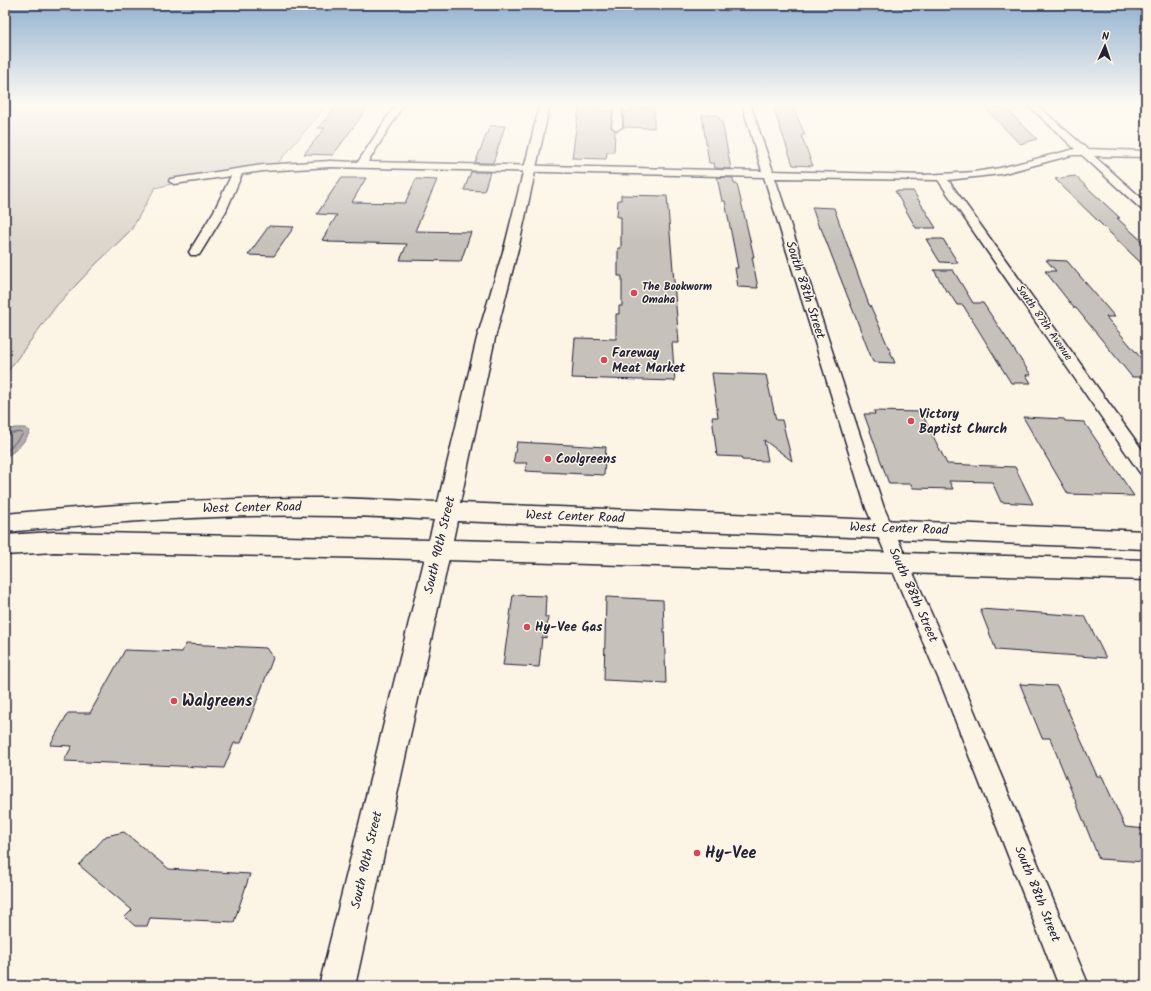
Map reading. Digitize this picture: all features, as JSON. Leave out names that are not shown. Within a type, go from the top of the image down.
[{"type":"main road","name":"South 90th Street","points":[[337,986],[448,512],[486,338],[506,270],[534,150]]},
{"type":"main road","name":"West Center Road","points":[[5,523],[82,516],[236,507],[337,507],[883,528],[1146,540]]},
{"type":"main road","points":[[5,545],[54,542],[439,550],[1146,570]]},
{"type":"street","points":[[361,165],[370,150]]},
{"type":"street","name":"South 88th Street","points":[[761,150],[869,491],[883,528],[954,690],[1074,986]]},
{"type":"street","points":[[174,181],[286,166],[361,165],[899,178],[941,177],[1001,171],[1038,162],[1064,153],[1084,152],[1146,154]]},
{"type":"street","points":[[1084,152],[1146,208]]},
{"type":"street","points":[[195,252],[220,211],[238,172]]},
{"type":"street","name":"South 87th Avenue","points":[[941,177],[1146,468]]},
{"type":"shaded area","points":[[5,150],[289,150],[277,164],[171,180],[171,184],[155,188],[131,230],[57,305],[5,375]]},
{"type":"water","points":[[25,428],[30,431],[20,446],[5,457],[5,430]]},
{"type":"building","points":[[307,150],[336,150],[333,155],[304,154]]},
{"type":"building","points":[[480,150],[497,150],[493,163],[475,163]]},
{"type":"building","points":[[573,150],[614,150],[614,152],[607,152],[606,159],[572,158]]},
{"type":"building","points":[[707,150],[727,150],[731,169],[715,168],[714,163],[709,163]]},
{"type":"building","points":[[788,150],[807,150],[813,166],[793,165]]},
{"type":"building","points":[[471,172],[490,172],[484,191],[464,190]]},
{"type":"building","points":[[1075,176],[1120,218],[1117,218],[1146,245],[1146,268],[1055,179]]},
{"type":"building","points":[[717,177],[733,178],[734,184],[737,184],[754,257],[752,257],[758,288],[738,287],[735,268],[738,268],[725,201],[722,201]]},
{"type":"building","points":[[341,178],[366,178],[352,202],[405,203],[416,179],[437,180],[415,231],[471,232],[461,261],[400,260],[407,244],[328,242],[329,241],[322,240],[337,215],[317,214]]},
{"type":"building","points":[[895,191],[913,191],[936,228],[916,228]]},
{"type":"building","points":[[621,195],[667,196],[679,343],[672,343],[675,381],[572,378],[575,338],[616,339],[616,314],[619,314],[619,306],[622,306],[622,276],[618,276],[618,248],[621,248],[621,217],[617,217],[618,200],[621,200]]},
{"type":"building","points":[[812,207],[834,208],[869,305],[895,363],[873,362]]},
{"type":"building","points":[[269,226],[294,227],[274,256],[248,255]]},
{"type":"building","points":[[926,239],[943,239],[958,263],[940,262]]},
{"type":"building","points":[[1046,260],[1067,261],[1115,317],[1106,317],[1146,364],[1146,377],[1132,377],[1045,271],[1056,271]]},
{"type":"building","points":[[934,270],[953,270],[973,303],[983,303],[1031,375],[1026,375],[1031,383],[1011,383],[963,305],[957,305],[948,291],[946,291]]},
{"type":"building","points":[[712,373],[766,375],[776,420],[782,420],[792,461],[764,440],[768,461],[742,460],[741,457],[717,456],[712,417],[718,417]]},
{"type":"building","points":[[874,411],[921,412],[947,464],[1015,467],[1033,504],[1001,502],[992,482],[949,481],[953,489],[913,488],[911,484],[889,484],[864,414],[875,414]]},
{"type":"building","points":[[1023,417],[1064,419],[1065,421],[1084,422],[1134,496],[1068,494]]},
{"type":"building","points":[[517,442],[606,447],[604,475],[525,471],[527,463],[513,463]]},
{"type":"building","name":"Hy-Vee Gas","points":[[513,595],[546,596],[545,617],[548,617],[546,638],[542,637],[539,667],[503,665]]},
{"type":"building","name":"Hy-Vee Gas","points":[[606,597],[663,600],[666,683],[604,680]]},
{"type":"building","points":[[980,609],[1085,616],[1106,658],[996,650]]},
{"type":"building","points":[[186,644],[266,648],[273,658],[241,743],[234,743],[224,768],[64,761],[72,746],[50,745],[68,713],[90,713],[125,650],[182,652]]},
{"type":"building","points":[[1020,684],[1057,686],[1097,776],[1102,776],[1125,827],[1146,829],[1146,862],[1099,859],[1050,738],[1042,738]]},
{"type":"building","points":[[124,832],[169,869],[250,874],[234,922],[150,918],[147,926],[135,926],[125,917],[132,910],[79,865],[106,836]]},
{"type":"place","name":"The Bookworm Omaha","points":[[634,293]]},
{"type":"place","name":"Fareway Meat Market","points":[[604,360]]},
{"type":"place","name":"Victory Baptist Church","points":[[911,421]]},
{"type":"place","name":"Coolgreens","points":[[548,459]]},
{"type":"place","name":"Hy-Vee Gas","points":[[527,627]]},
{"type":"place","name":"Walgreens","points":[[174,701]]},
{"type":"place","name":"Hy-Vee","points":[[697,853]]}]
